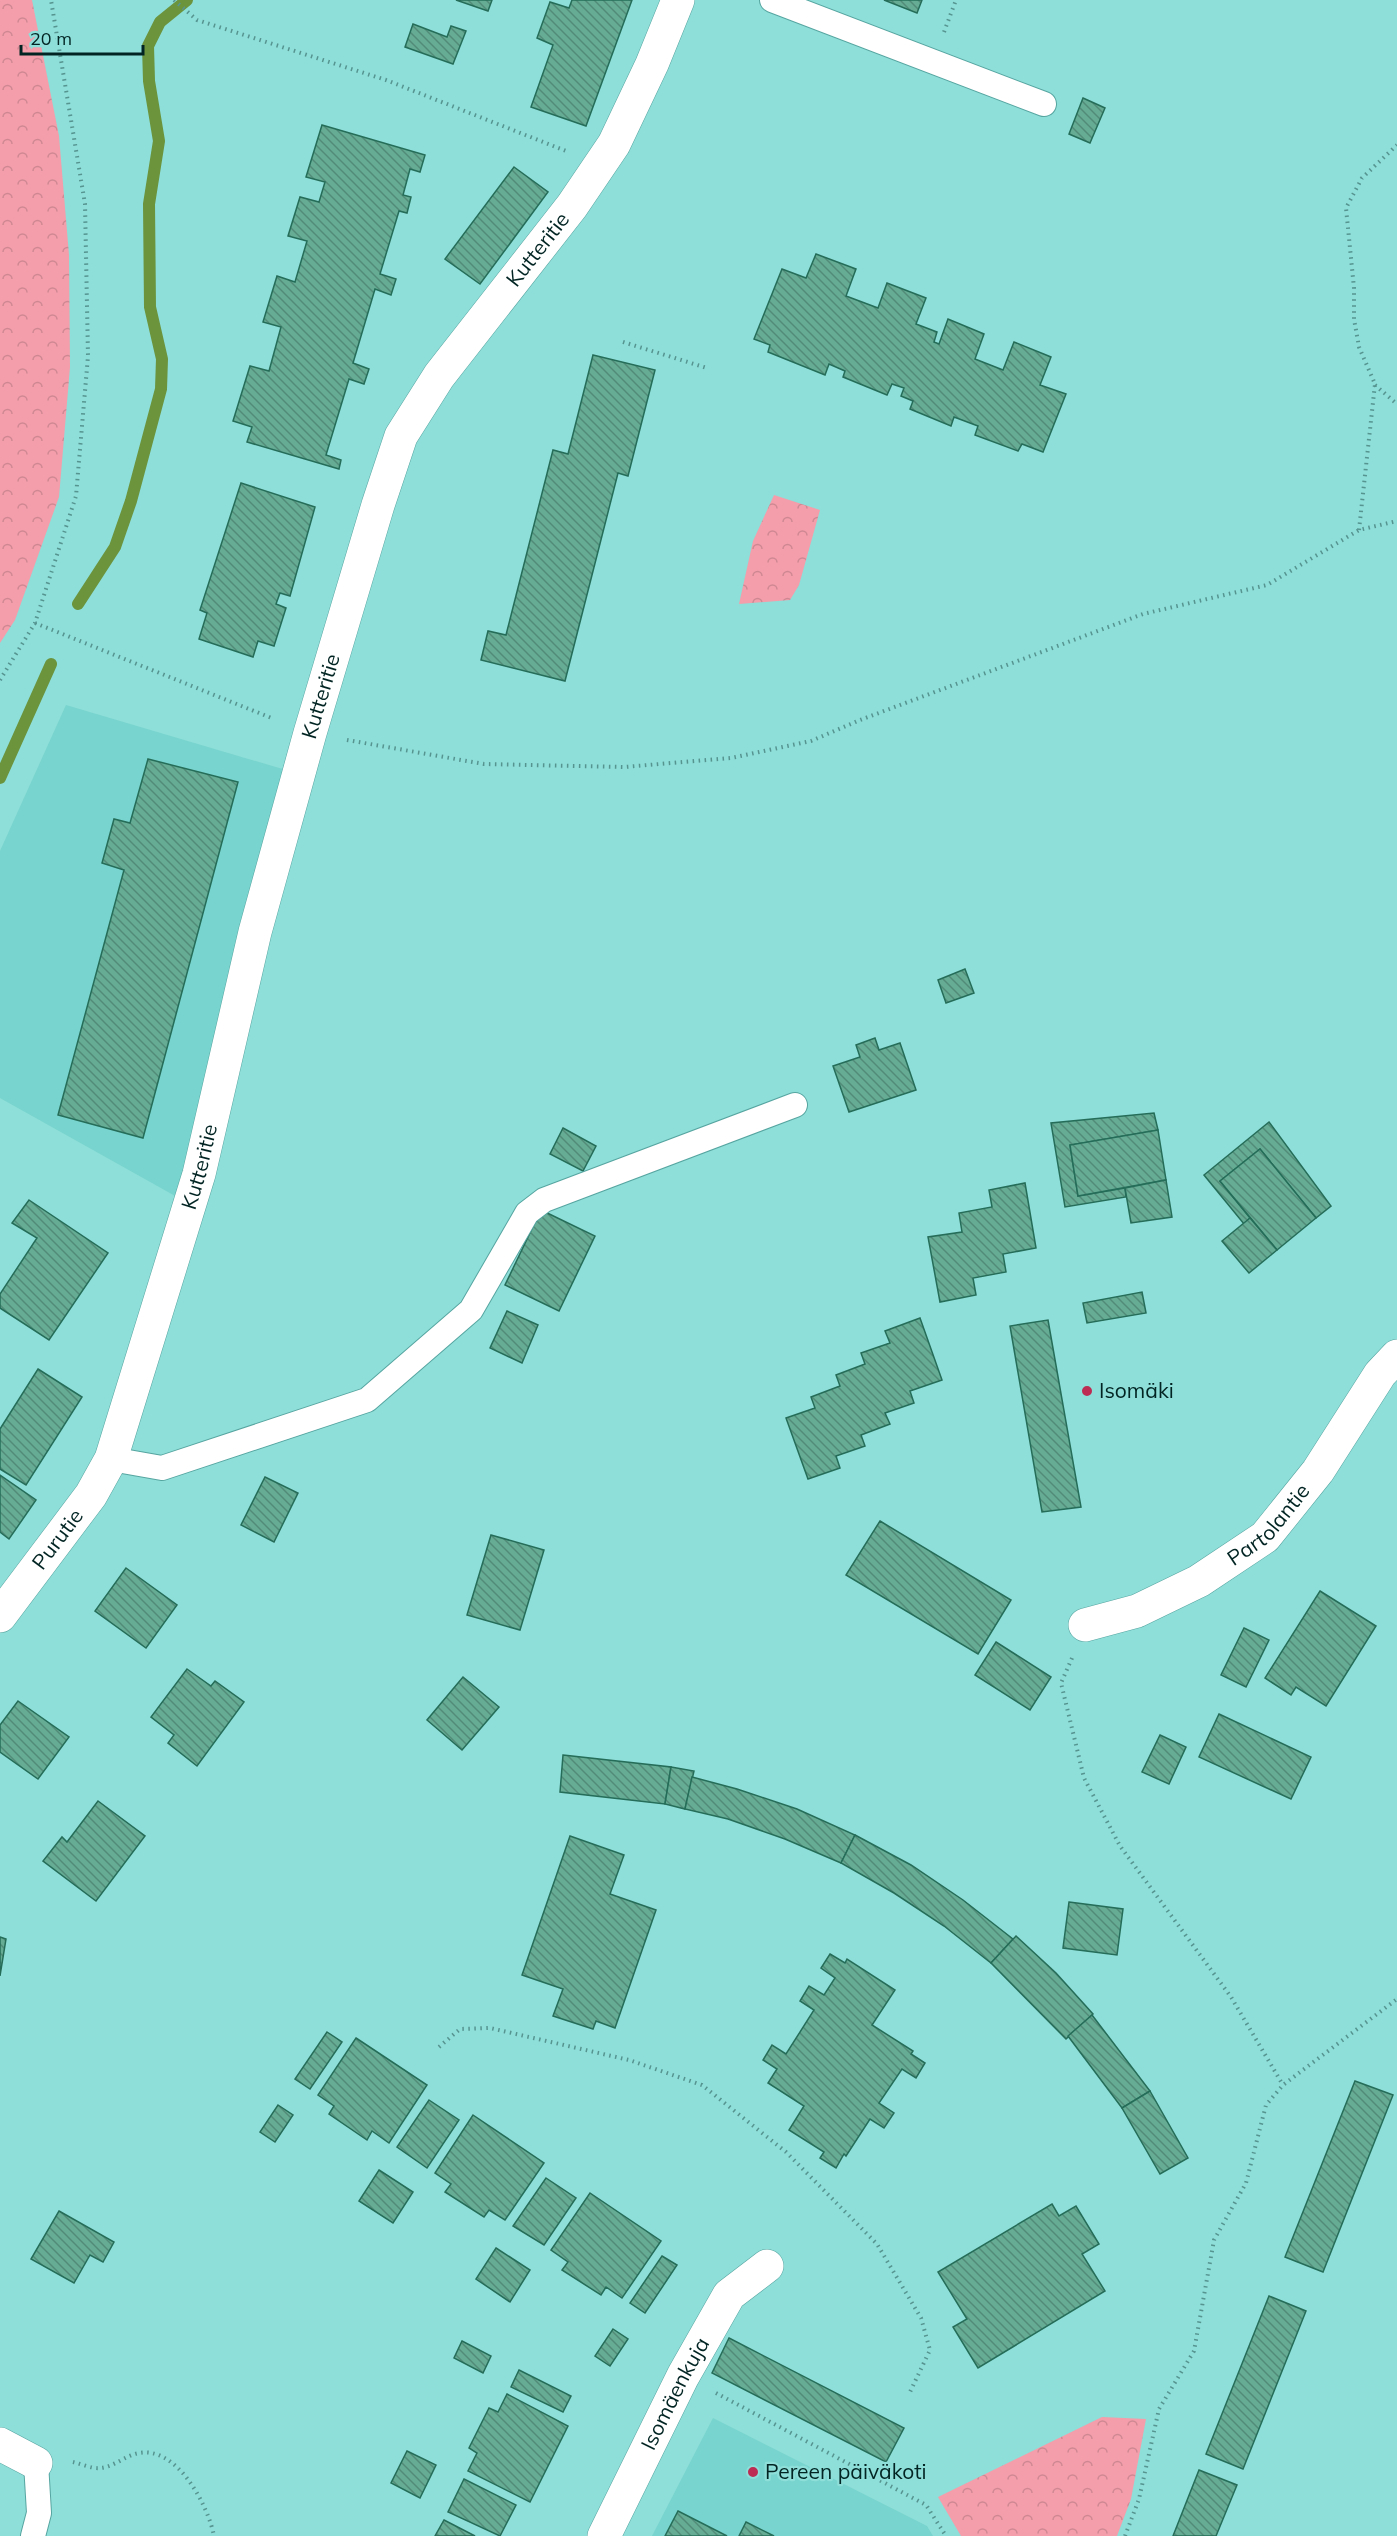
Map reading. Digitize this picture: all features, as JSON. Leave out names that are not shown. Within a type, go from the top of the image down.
[{"type":"street","name":"Kutteritie","points":[[111,1459],[199,1174],[255,932],[310,734],[401,436],[439,376],[572,206],[614,144],[652,64],[678,0]]},
{"type":"street","name":"Partolantie","points":[[1085,1625],[1148,1606],[1199,1581],[1264,1538],[1318,1471],[1380,1374],[1397,1356]]},
{"type":"street","name":"Purutie","points":[[0,1616],[91,1495],[111,1459]]},
{"type":"street","name":"Isomäenkuja","points":[[604,2536],[683,2376],[729,2295],[767,2266]]},
{"type":"street","points":[[0,2444],[36,2463]]},
{"type":"lane","points":[[772,0],[1044,104]]},
{"type":"lane","points":[[111,1459],[162,1468],[367,1400],[471,1310],[527,1213],[544,1200],[795,1105]]},
{"type":"lane","points":[[33,2536],[39,2513],[36,2463]]},
{"type":"path","points":[[0,680],[35,623],[76,496],[88,356],[85,204],[51,0]]},
{"type":"path","points":[[174,0],[197,20],[386,80],[600,164]]},
{"type":"path","points":[[1397,145],[1362,178],[1346,208],[1354,288],[1354,320],[1359,347],[1375,384],[1397,404]]},
{"type":"path","points":[[623,342],[707,368]]},
{"type":"path","points":[[1359,530],[1375,384]]},
{"type":"path","points":[[35,623],[310,734],[484,764],[624,767],[731,758],[811,741],[860,720],[1143,614],[1267,585],[1359,530],[1397,520]]},
{"type":"path","points":[[1085,1625],[1061,1683],[1084,1778],[1120,1846],[1166,1912],[1231,1997],[1283,2085]]},
{"type":"path","points":[[1125,2536],[1139,2499],[1159,2409],[1194,2351],[1214,2240],[1246,2183],[1266,2105],[1283,2085],[1397,1999]]},
{"type":"path","points":[[439,2047],[460,2029],[490,2028],[629,2060],[702,2085],[786,2152],[877,2244],[921,2318],[930,2350],[910,2392]]},
{"type":"path","points":[[683,2376],[926,2505],[946,2536]]},
{"type":"path","points":[[36,2463],[57,2459],[101,2469],[140,2453],[153,2453],[172,2461],[189,2481],[202,2502],[214,2536]]},
{"type":"shaded area","points":[[66,705],[286,770],[177,1197],[0,1098],[0,851]]},
{"type":"shaded area","name":"Pereen päiväkoti","points":[[713,2418],[927,2526],[933,2536],[652,2536]]},
{"type":"green space","points":[[0,0],[32,0],[59,136],[69,255],[70,367],[59,497],[15,620],[0,643]]},
{"type":"green space","points":[[774,495],[820,510],[799,585],[790,600],[739,604],[753,541]]},
{"type":"green space","points":[[1102,2417],[1146,2419],[1131,2499],[1117,2536],[961,2536],[938,2497]]},
{"type":"building","points":[[456,0],[492,0],[488,11]]},
{"type":"building","points":[[572,0],[632,0],[586,126],[531,107],[553,45],[537,38],[550,2],[569,8]]},
{"type":"building","points":[[884,0],[922,0],[917,13]]},
{"type":"building","points":[[413,24],[447,37],[451,26],[466,31],[453,64],[405,47]]},
{"type":"building","points":[[1083,98],[1105,108],[1090,143],[1069,134]]},
{"type":"building","points":[[322,125],[425,155],[420,172],[410,169],[403,195],[411,197],[407,213],[399,211],[380,274],[396,279],[391,295],[375,289],[353,363],[369,369],[364,384],[349,379],[326,455],[341,460],[339,469],[247,442],[252,427],[233,421],[250,366],[269,371],[281,327],[263,322],[277,276],[295,282],[307,241],[288,236],[300,197],[319,202],[325,182],[306,177]]},
{"type":"building","points":[[514,167],[548,192],[480,284],[445,259]]},
{"type":"building","points":[[816,254],[856,269],[846,296],[878,308],[887,283],[926,298],[916,324],[937,332],[934,342],[939,344],[948,319],[984,334],[975,359],[1003,370],[1014,342],[1051,357],[1040,385],[1066,394],[1043,452],[1022,444],[1018,451],[975,435],[978,426],[954,417],[951,426],[910,409],[913,401],[901,396],[904,388],[892,384],[887,395],[843,377],[845,371],[829,364],[825,375],[768,352],[770,345],[754,339],[782,269],[806,278]]},
{"type":"building","points":[[593,355],[655,370],[628,476],[618,473],[565,681],[481,660],[488,631],[506,635],[553,450],[568,454]]},
{"type":"building","points":[[241,483],[315,507],[290,596],[280,593],[276,604],[286,608],[274,646],[258,641],[253,657],[199,639],[207,613],[200,610]]},
{"type":"building","points":[[148,759],[238,782],[143,1138],[58,1115],[124,870],[102,863],[114,819],[130,823]]},
{"type":"building","points":[[965,969],[974,993],[946,1003],[938,980]]},
{"type":"building","points":[[875,1038],[879,1050],[900,1043],[916,1090],[849,1112],[833,1066],[860,1057],[856,1045]]},
{"type":"building","points":[[1154,1113],[1158,1130],[1070,1145],[1078,1196],[1125,1188],[1126,1197],[1065,1207],[1051,1123]]},
{"type":"building","points":[[1269,1122],[1331,1206],[1316,1218],[1260,1149],[1220,1181],[1250,1218],[1244,1224],[1204,1175]]},
{"type":"building","points":[[563,1128],[596,1146],[583,1171],[550,1154]]},
{"type":"building","points":[[1158,1130],[1166,1180],[1078,1196],[1070,1145]]},
{"type":"building","points":[[1260,1149],[1316,1218],[1277,1250],[1220,1181]]},
{"type":"building","points":[[1166,1180],[1172,1217],[1131,1223],[1125,1188]]},
{"type":"building","points":[[1025,1183],[1036,1248],[1003,1254],[1006,1272],[973,1278],[976,1295],[940,1302],[928,1237],[962,1232],[959,1213],[992,1207],[989,1190]]},
{"type":"building","points":[[29,1200],[108,1253],[49,1340],[0,1308],[0,1294],[37,1238],[12,1223]]},
{"type":"building","points":[[541,1210],[595,1236],[559,1311],[505,1285]]},
{"type":"building","points":[[1250,1218],[1277,1250],[1249,1273],[1222,1241]]},
{"type":"building","points":[[1142,1292],[1146,1313],[1087,1323],[1083,1303]]},
{"type":"building","points":[[507,1311],[538,1325],[522,1363],[490,1348]]},
{"type":"building","points":[[920,1318],[942,1380],[910,1391],[914,1403],[885,1413],[890,1424],[861,1435],[865,1446],[836,1456],[840,1468],[808,1479],[786,1418],[815,1408],[811,1397],[840,1386],[836,1375],[865,1364],[861,1353],[890,1343],[885,1331]]},
{"type":"building","points":[[1048,1320],[1081,1507],[1042,1512],[1010,1326]]},
{"type":"building","points":[[38,1369],[82,1397],[26,1485],[0,1469],[0,1429]]},
{"type":"building","points":[[0,1475],[36,1500],[9,1539],[0,1532]]},
{"type":"building","points":[[265,1477],[298,1493],[274,1542],[241,1525]]},
{"type":"building","points":[[880,1521],[1011,1600],[978,1654],[846,1575]]},
{"type":"building","points":[[491,1535],[544,1550],[520,1630],[467,1615]]},
{"type":"building","points":[[126,1568],[177,1605],[146,1648],[95,1611]]},
{"type":"building","points":[[1320,1591],[1376,1626],[1326,1706],[1296,1687],[1291,1695],[1265,1678]]},
{"type":"building","points":[[1244,1628],[1269,1640],[1246,1687],[1221,1675]]},
{"type":"building","points":[[996,1642],[1051,1677],[1030,1710],[975,1675]]},
{"type":"building","points":[[187,1669],[211,1686],[215,1681],[244,1702],[197,1766],[168,1743],[174,1735],[151,1717]]},
{"type":"building","points":[[463,1677],[499,1707],[462,1750],[427,1720]]},
{"type":"building","points":[[18,1701],[69,1737],[38,1779],[0,1752],[0,1725]]},
{"type":"building","points":[[1219,1714],[1311,1757],[1291,1799],[1199,1757]]},
{"type":"building","points":[[1160,1735],[1186,1747],[1169,1784],[1142,1772]]},
{"type":"building","points":[[563,1755],[671,1767],[665,1804],[560,1792]]},
{"type":"building","points":[[671,1767],[694,1771],[685,1809],[665,1804]]},
{"type":"building","points":[[692,1777],[797,1809],[855,1835],[841,1863],[785,1839],[728,1819],[685,1809]]},
{"type":"building","points":[[98,1801],[145,1836],[96,1901],[43,1861],[62,1837],[67,1842]]},
{"type":"building","points":[[855,1835],[911,1865],[963,1900],[1013,1939],[991,1963],[944,1926],[894,1893],[841,1863]]},
{"type":"building","points":[[570,1836],[624,1855],[610,1894],[656,1910],[615,2028],[596,2021],[593,2029],[553,2016],[563,1989],[522,1975]]},
{"type":"building","points":[[1069,1902],[1123,1909],[1117,1955],[1063,1948]]},
{"type":"building","points":[[1016,1936],[1056,1973],[1093,2014],[1066,2039],[991,1963]]},
{"type":"building","points":[[0,1937],[6,1939],[0,1976]]},
{"type":"building","points":[[830,1954],[845,1963],[847,1959],[895,1990],[872,2025],[913,2051],[911,2054],[925,2063],[916,2078],[902,2069],[879,2103],[894,2113],[884,2128],[870,2119],[836,2168],[820,2158],[824,2152],[789,2130],[804,2106],[768,2083],[777,2069],[763,2060],[772,2045],[786,2054],[814,2010],[800,2001],[809,1986],[824,1995],[835,1978],[821,1968]]},
{"type":"building","points":[[1092,2015],[1150,2091],[1122,2108],[1068,2036]]},
{"type":"building","points":[[327,2032],[342,2042],[310,2089],[295,2079]]},
{"type":"building","points":[[356,2038],[427,2085],[389,2143],[372,2131],[367,2140],[329,2114],[334,2106],[318,2095]]},
{"type":"building","points":[[1355,2081],[1393,2095],[1323,2272],[1285,2257]]},
{"type":"building","points":[[1150,2091],[1188,2158],[1160,2174],[1122,2108]]},
{"type":"building","points":[[429,2100],[459,2120],[427,2168],[397,2147]]},
{"type":"building","points":[[278,2105],[293,2115],[275,2142],[260,2132]]},
{"type":"building","points":[[473,2115],[544,2163],[505,2220],[489,2210],[484,2217],[445,2192],[451,2184],[435,2173]]},
{"type":"building","points":[[379,2170],[413,2192],[393,2223],[359,2201]]},
{"type":"building","points":[[546,2178],[576,2198],[544,2245],[513,2226]]},
{"type":"building","points":[[590,2193],[661,2241],[622,2298],[606,2287],[601,2295],[562,2270],[568,2262],[551,2250]]},
{"type":"building","points":[[1052,2204],[1059,2216],[1076,2206],[1099,2244],[1082,2254],[1105,2291],[978,2368],[953,2327],[967,2319],[938,2272]]},
{"type":"building","points":[[59,2211],[114,2242],[103,2262],[90,2255],[74,2283],[31,2259]]},
{"type":"building","points":[[496,2248],[530,2270],[510,2302],[476,2279]]},
{"type":"building","points":[[662,2256],[677,2265],[645,2313],[630,2303]]},
{"type":"building","points":[[1269,2296],[1306,2311],[1243,2469],[1206,2454]]},
{"type":"building","points":[[613,2329],[628,2339],[610,2366],[595,2356]]},
{"type":"building","points":[[729,2338],[904,2428],[886,2462],[712,2373]]},
{"type":"building","points":[[462,2341],[491,2356],[483,2373],[454,2358]]},
{"type":"building","points":[[519,2370],[571,2396],[563,2412],[511,2387]]},
{"type":"building","points":[[507,2394],[568,2426],[530,2502],[468,2471],[477,2453],[469,2448],[489,2408],[498,2412]]},
{"type":"building","points":[[407,2451],[436,2465],[420,2498],[391,2483]]},
{"type":"building","points":[[1199,2470],[1237,2485],[1216,2536],[1173,2536]]},
{"type":"building","points":[[464,2479],[516,2505],[500,2536],[448,2512]]},
{"type":"building","points":[[678,2511],[727,2536],[665,2536]]},
{"type":"building","points":[[444,2520],[475,2536],[435,2536]]},
{"type":"building","points":[[746,2522],[774,2536],[739,2536]]},
{"type":"waterway","points":[[78,604],[115,547],[131,501],[161,389],[162,359],[150,307],[149,204],[159,141],[149,81],[148,46],[160,22],[187,0]]},
{"type":"waterway","points":[[0,778],[51,664]]},
{"type":"place","name":"Isomäki","points":[[1087,1391]]},
{"type":"place","name":"Pereen päiväkoti","points":[[753,2472]]}]
